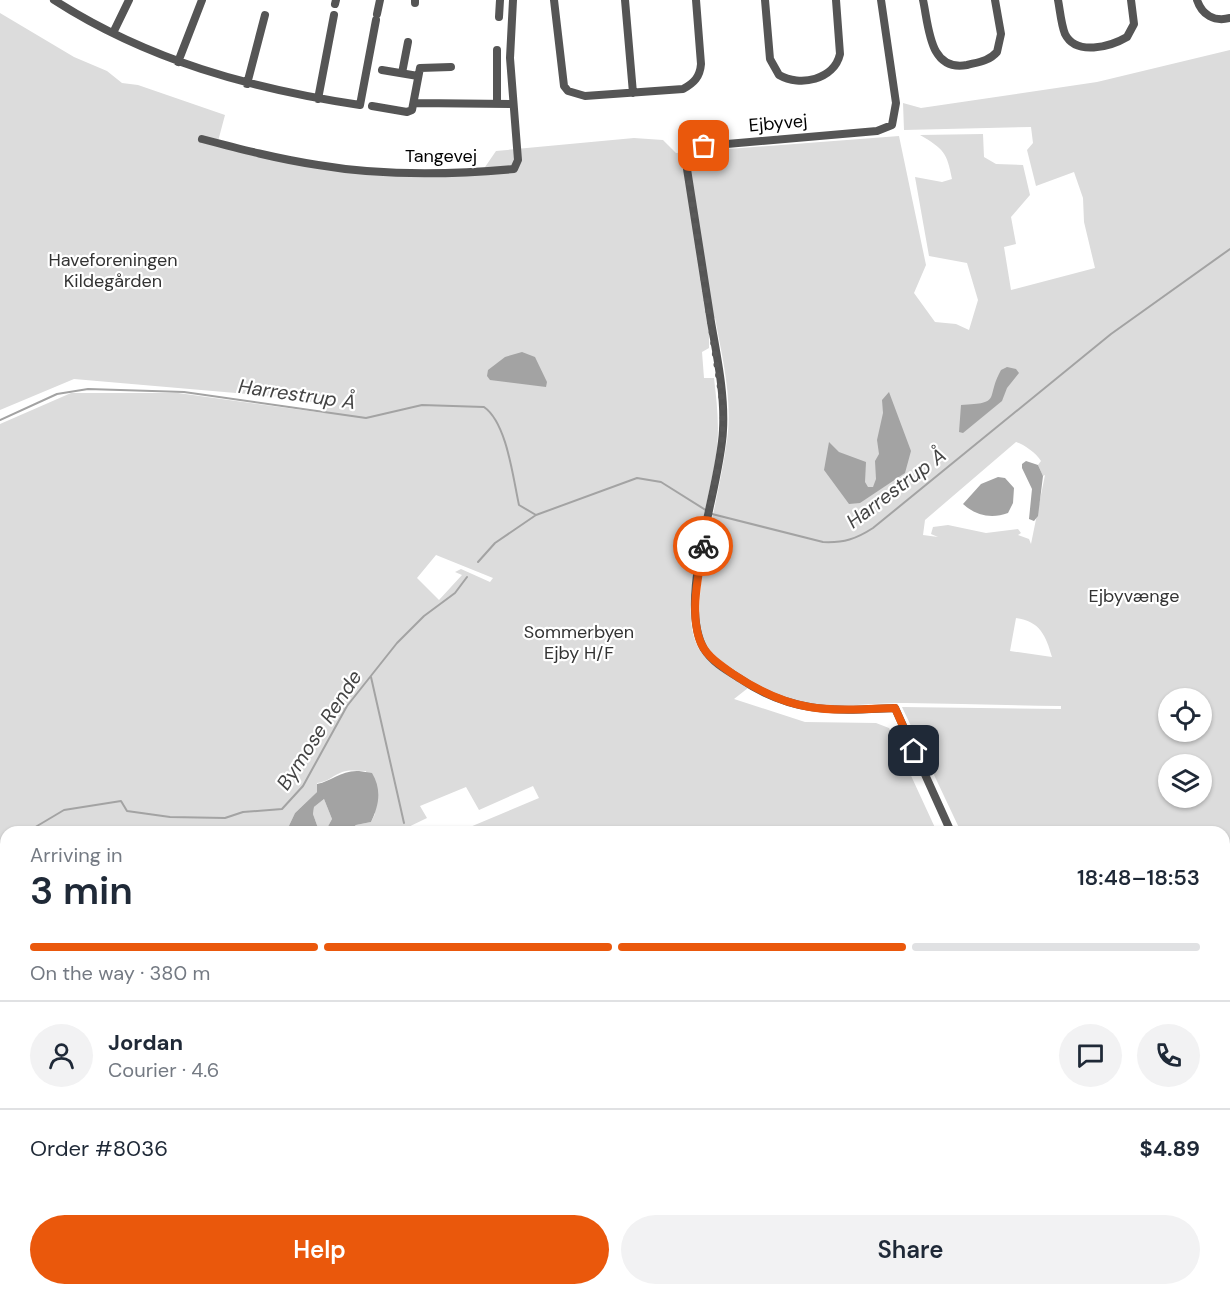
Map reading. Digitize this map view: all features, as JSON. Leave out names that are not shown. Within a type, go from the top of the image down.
[{"type":"street","points":[[54,0],[113,33],[178,62],[247,84],[360,105],[380,0]]},
{"type":"street","points":[[113,33],[129,0]]},
{"type":"street","points":[[178,62],[202,0]]},
{"type":"street","points":[[499,16],[500,0]]},
{"type":"street","name":"Tangevej","points":[[202,139],[264,155],[336,168],[430,174],[514,170],[518,160],[510,33],[513,0]]},
{"type":"street","points":[[554,0],[561,75],[568,91],[585,96],[683,89],[697,79],[701,64],[696,0]]},
{"type":"street","points":[[625,0],[633,93]]},
{"type":"street","points":[[765,0],[773,68],[779,75],[792,80],[821,78],[829,74],[838,63],[840,54],[836,0]]},
{"type":"street","name":"Ejbyvej","points":[[881,0],[896,103],[892,124],[877,131],[704,146],[690,155],[687,169],[723,408],[722,444],[705,525],[696,597],[696,623],[705,651],[717,663],[754,688],[808,708],[833,711],[895,708],[948,826]]},
{"type":"street","points":[[923,0],[935,52],[945,63],[955,66],[991,58],[1001,47],[1002,34],[995,0]]},
{"type":"street","points":[[1058,0],[1065,33],[1076,45],[1090,48],[1127,38],[1134,24],[1131,0]]},
{"type":"street","points":[[1197,0],[1203,12],[1213,19],[1230,18]]},
{"type":"street","points":[[247,84],[266,15]]},
{"type":"street","points":[[318,99],[334,15]]},
{"type":"street","points":[[402,73],[408,42]]},
{"type":"street","points":[[497,50],[497,104]]},
{"type":"street","points":[[372,106],[407,112],[412,110],[420,68],[451,68]]},
{"type":"street","points":[[382,70],[418,76]]},
{"type":"street","points":[[415,103],[513,104]]},
{"type":"green space","points":[[0,13],[74,57],[107,71],[122,83],[138,85],[225,115],[217,145],[375,174],[483,170],[496,151],[634,138],[663,140],[676,153],[899,136],[926,265],[914,293],[935,322],[956,324],[969,330],[978,300],[967,263],[929,256],[915,177],[942,182],[952,179],[943,152],[920,135],[983,134],[984,157],[996,164],[1023,165],[1030,195],[1011,217],[1016,244],[1004,247],[1011,290],[1095,268],[1084,222],[1083,198],[1074,172],[1036,186],[1027,150],[1033,143],[1031,127],[904,130],[903,103],[921,108],[1097,82],[1230,50],[1230,826],[958,826],[902,707],[1061,709],[1061,706],[894,703],[819,705],[794,700],[765,689],[721,662],[704,641],[699,613],[705,557],[727,440],[729,409],[715,318],[709,316],[709,348],[702,352],[704,378],[714,378],[718,436],[693,576],[691,622],[695,640],[710,662],[748,688],[734,699],[805,722],[876,723],[889,728],[934,826],[472,826],[539,798],[533,786],[479,810],[466,787],[420,806],[427,818],[410,826],[355,826],[371,822],[375,814],[366,771],[349,771],[317,783],[317,792],[295,813],[289,826],[0,826],[0,424],[71,393],[178,393],[324,413],[328,406],[295,398],[74,379],[0,410]],"holes":[[[1016,442],[1023,445],[1041,461],[1038,465],[1043,476],[1045,475],[1031,544],[1029,539],[1018,535],[1021,533],[1018,529],[986,533],[948,525],[933,527],[931,534],[938,537],[923,535],[925,520]],[[436,555],[493,578],[490,582],[461,569],[455,572],[462,575],[439,600],[417,578]],[[1016,618],[1031,622],[1041,631],[1052,657],[1010,651]]]},
{"type":"green space","points":[[324,799],[332,819],[328,826],[317,826],[313,814],[314,807]]},
{"type":"shaded area","points":[[522,352],[535,357],[547,382],[546,387],[490,380],[487,376],[488,370],[505,357]]},
{"type":"shaded area","points":[[1007,367],[1016,369],[1019,373],[1007,388],[1002,401],[963,433],[959,432],[961,405],[988,401],[1001,370]]},
{"type":"shaded area","points":[[889,392],[911,451],[905,473],[860,503],[849,504],[824,470],[829,442],[839,452],[866,462],[865,482],[868,487],[873,487],[876,479],[875,461],[879,454],[877,440],[883,413],[882,400]]},
{"type":"shaded area","points":[[1026,461],[1038,465],[1043,476],[1038,516],[1034,521],[1029,519],[1032,489],[1022,468],[1022,464]]},
{"type":"shaded area","points":[[998,477],[1005,478],[1014,488],[1013,503],[1008,513],[996,516],[984,515],[963,504],[981,484]]},
{"type":"shaded area","points":[[353,771],[372,773],[377,785],[378,798],[371,822],[355,826],[328,826],[332,819],[324,799],[314,807],[313,814],[317,826],[289,826],[295,813],[317,792],[317,784]]},
{"type":"waterway","name":"Harrestrup Å","points":[[0,420],[57,394],[88,389],[184,392],[366,418],[422,405],[484,407],[492,415],[504,438],[519,505],[536,515],[637,478],[661,482],[712,514],[823,542],[837,542],[855,538],[873,528],[1111,334],[1230,249]]},
{"type":"waterway","name":"Bymose Rende","points":[[478,562],[495,543],[536,515]]},
{"type":"waterway","name":"Bymose Rende","points":[[37,826],[64,810],[121,801],[127,811],[170,817],[225,818],[243,812],[282,809],[303,786],[347,706],[397,643],[424,616],[455,593],[467,577]]},
{"type":"waterway","points":[[371,677],[404,823]]},
{"type":"way so far","points":[[703,546],[705,525],[719,463],[723,428],[717,357],[687,169],[690,155],[695,149],[704,146]]},
{"type":"route","points":[[703,546],[696,597],[696,623],[699,639],[705,651],[717,663],[754,688],[808,708],[833,711],[895,708],[914,751]]},
{"type":"park label","name":"Haveforeningen Kildegården","points":[[113,270]]},
{"type":"park label","name":"Ejbyvænge","points":[[1134,596]]},
{"type":"park label","name":"Sommerbyen Ejby H/F","points":[[579,642]]}]
